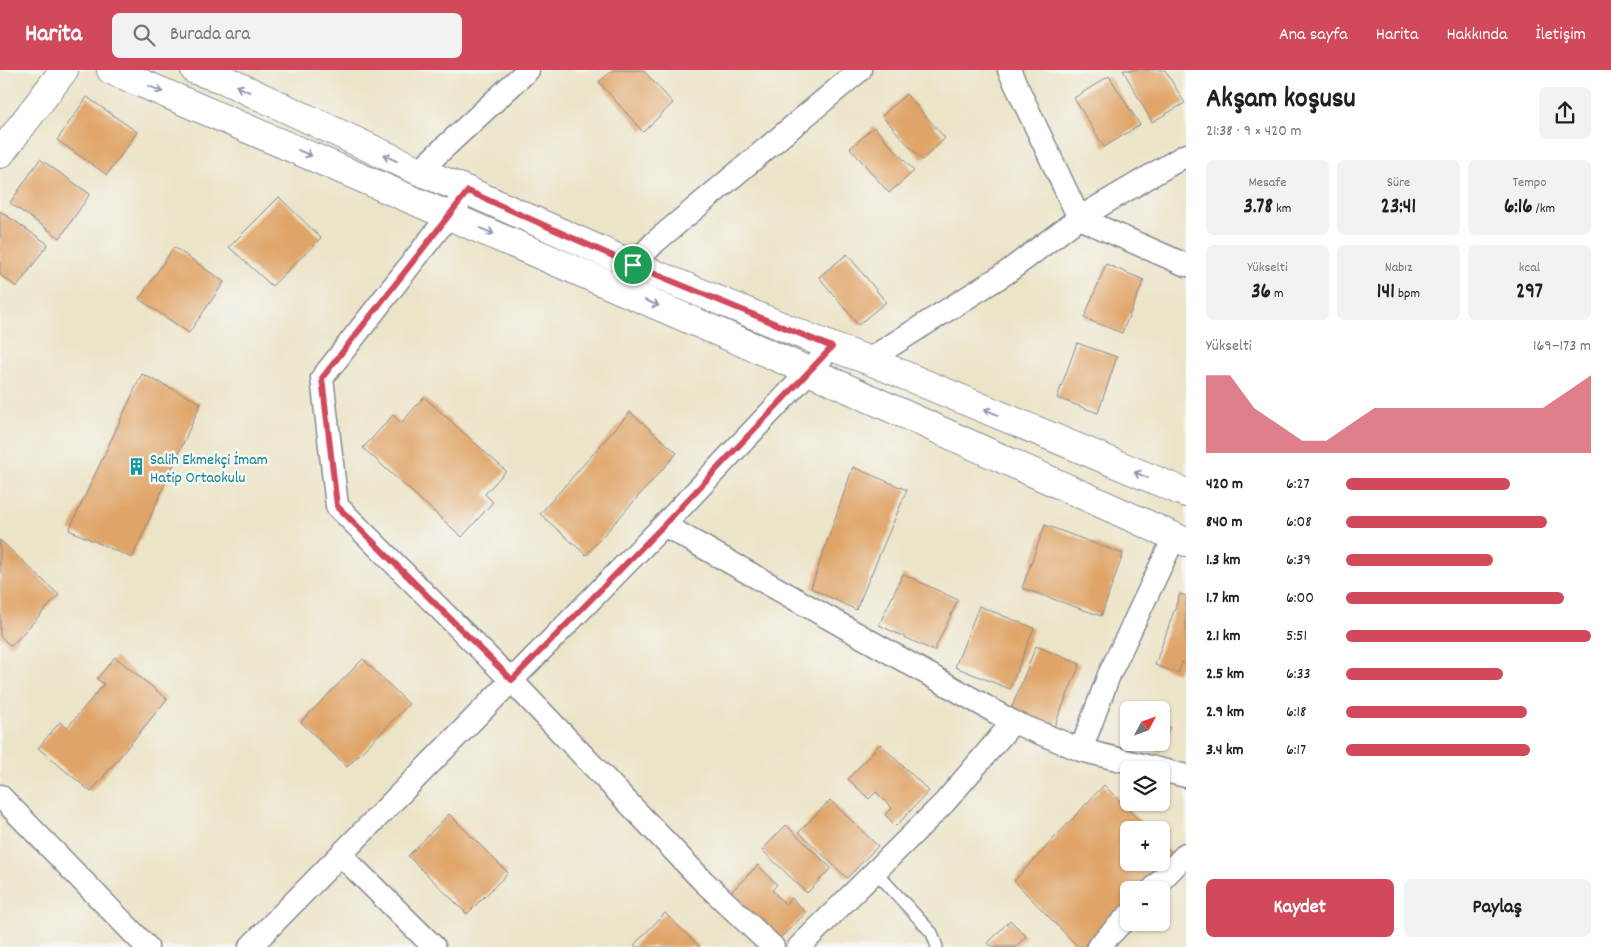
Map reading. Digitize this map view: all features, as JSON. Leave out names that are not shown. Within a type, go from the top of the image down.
[{"type":"street","points":[[0,154],[64,70]]},
{"type":"street","points":[[111,70],[809,371],[1180,540],[1108,674],[1081,750]]},
{"type":"street","points":[[195,70],[225,80],[419,171],[633,265],[868,360],[1186,493]]},
{"type":"street","points":[[419,171],[528,70]]},
{"type":"street","points":[[633,265],[655,242],[860,70]]},
{"type":"street","points":[[1008,70],[1079,218],[1186,266]]},
{"type":"street","points":[[868,360],[1006,273],[1079,218],[1186,155]]},
{"type":"street","points":[[468,191],[322,378],[337,506],[512,680],[702,880],[773,947]]},
{"type":"street","points":[[250,947],[664,525],[832,347]]},
{"type":"street","points":[[664,525],[1013,722],[1081,750],[1186,776]]},
{"type":"street","points":[[799,947],[945,802],[1013,722]]},
{"type":"street","points":[[0,796],[147,947]]},
{"type":"street","points":[[1160,881],[1186,854]]},
{"type":"street","points":[[340,855],[434,947]]},
{"type":"street","points":[[1098,947],[1120,924]]},
{"type":"lane","points":[[875,871],[932,934],[937,947]]},
{"type":"building","points":[[613,70],[643,70],[673,103],[643,132],[599,82]]},
{"type":"building","points":[[1123,70],[1165,70],[1185,103],[1152,122]]},
{"type":"building","points":[[1109,76],[1140,125],[1104,147],[1074,98]]},
{"type":"building","points":[[906,94],[945,138],[922,160],[882,116]]},
{"type":"building","points":[[87,97],[137,132],[107,175],[57,140]]},
{"type":"building","points":[[874,127],[914,171],[889,193],[850,148]]},
{"type":"building","points":[[40,159],[90,194],[60,238],[10,203]]},
{"type":"building","points":[[279,197],[321,238],[272,286],[229,247]]},
{"type":"building","points":[[0,211],[48,244],[17,287],[0,275]]},
{"type":"building","points":[[174,247],[224,282],[189,333],[139,299]]},
{"type":"building","points":[[847,254],[886,302],[858,325],[819,277]]},
{"type":"building","points":[[1106,264],[1144,280],[1122,333],[1084,318]]},
{"type":"building","points":[[1077,343],[1117,357],[1098,413],[1057,398]]},
{"type":"building","name":"Salih Ekmekçi İmam Hatip Ortaokulu","points":[[142,374],[201,403],[132,558],[69,530]]},
{"type":"building","points":[[424,397],[506,471],[485,494],[493,502],[462,537],[363,448],[393,415],[401,423]]},
{"type":"building","points":[[630,412],[677,453],[586,555],[540,514]]},
{"type":"building","points":[[853,467],[907,490],[856,610],[811,588]]},
{"type":"building","points":[[1045,525],[1123,554],[1101,616],[1022,588]]},
{"type":"building","points":[[0,540],[59,595],[11,646],[0,636]]},
{"type":"building","points":[[903,574],[958,600],[934,651],[879,625]]},
{"type":"building","points":[[1180,594],[1186,596],[1186,664],[1182,662],[1178,673],[1155,665]]},
{"type":"building","points":[[979,606],[1034,628],[1010,689],[955,667]]},
{"type":"building","points":[[1036,646],[1080,664],[1054,727],[1011,710]]},
{"type":"building","points":[[115,657],[167,699],[91,792],[38,748],[60,722],[67,728],[104,684],[97,679]]},
{"type":"building","points":[[363,659],[409,704],[347,767],[301,722]]},
{"type":"building","points":[[880,744],[929,791],[896,826],[885,815],[892,808],[876,792],[869,799],[848,779]]},
{"type":"building","points":[[1104,785],[1120,801],[1120,811],[1130,811],[1140,821],[1120,821],[1120,871],[1161,871],[1151,881],[1120,881],[1120,914],[1089,947],[1078,947],[1014,881]]},
{"type":"building","points":[[830,800],[878,846],[847,878],[799,832]]},
{"type":"building","points":[[449,814],[508,873],[467,914],[408,856]]},
{"type":"building","points":[[786,825],[831,868],[807,893],[762,850]]},
{"type":"building","points":[[1170,851],[1175,856],[1170,861]]},
{"type":"building","points":[[758,865],[777,885],[772,890],[785,904],[792,898],[806,913],[775,943],[729,894]]},
{"type":"building","points":[[665,913],[700,947],[636,947],[634,945]]},
{"type":"building","points":[[1010,920],[1026,936],[1016,947],[992,947],[988,943]]},
{"type":"place","name":"Salih Ekmekçi İmam Hatip Ortaokulu","points":[[136,467]]},
{"type":"route","points":[[468,191],[633,265],[832,347],[664,525],[512,680],[337,506],[322,378],[468,191]]}]
